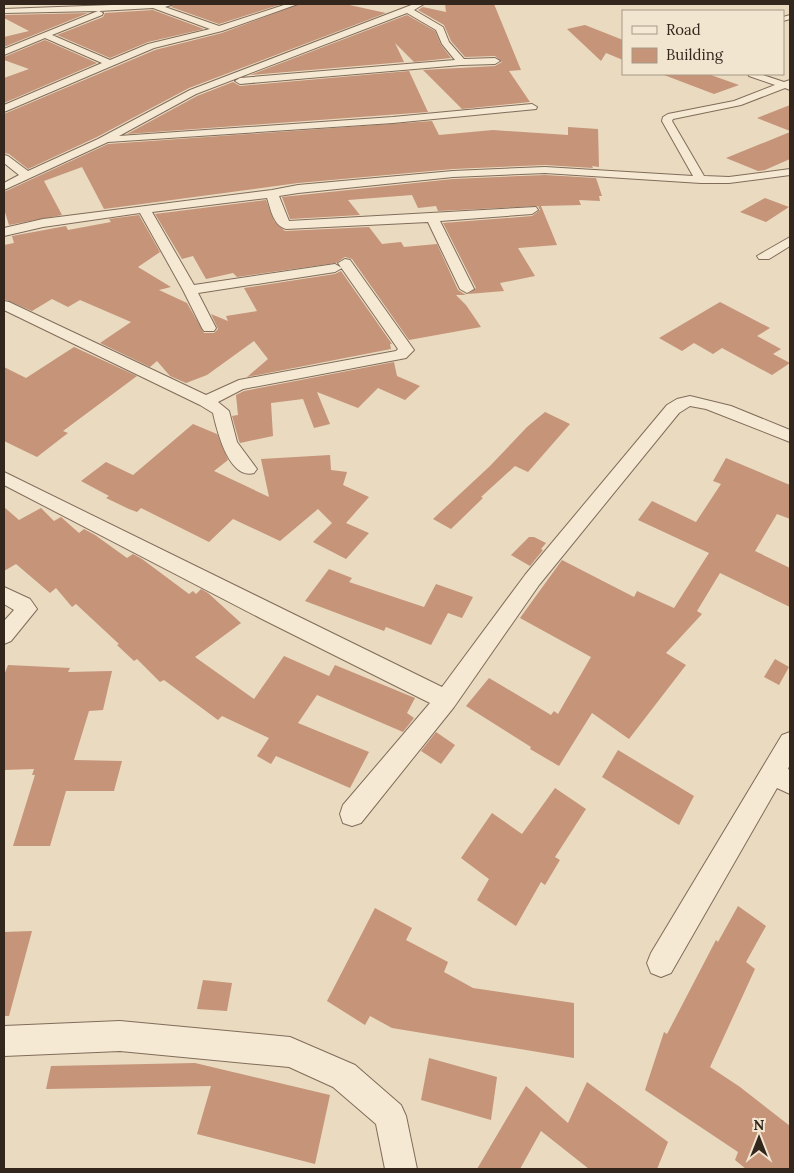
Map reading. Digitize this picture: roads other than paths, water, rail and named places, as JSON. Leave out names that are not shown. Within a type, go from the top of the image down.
[{"type":"street","points":[[4,11],[111,8],[170,4]]},
{"type":"street","points":[[4,109],[151,46],[219,29],[294,4]]},
{"type":"street","points":[[4,187],[102,140],[193,92],[420,4]]},
{"type":"street","points":[[156,6],[219,29]]},
{"type":"street","points":[[4,52],[111,8]]},
{"type":"street","points":[[408,10],[440,29],[445,45],[455,52],[461,62]]},
{"type":"street","points":[[44,35],[110,63]]},
{"type":"street","points":[[218,82],[461,62],[495,61]]},
{"type":"street","points":[[755,75],[788,85]]},
{"type":"street","points":[[701,180],[667,122],[668,117],[737,103],[788,85]]},
{"type":"street","points":[[102,140],[393,120],[532,107]]},
{"type":"street","points":[[4,158],[26,175]]},
{"type":"street","points":[[4,232],[43,223],[272,194],[298,189],[453,174],[545,170],[701,180],[729,180],[790,172]]},
{"type":"street","points":[[272,194],[281,221],[286,225],[432,218],[532,210]]},
{"type":"street","points":[[144,209],[190,290],[209,328]]},
{"type":"street","points":[[432,218],[467,289]]},
{"type":"street","points":[[764,256],[790,241]]},
{"type":"street","points":[[190,290],[340,265],[406,350],[401,355],[239,385],[206,401]]},
{"type":"street","points":[[4,305],[206,401],[221,411],[228,444],[234,454],[248,469]]},
{"type":"street","points":[[352,814],[446,700],[532,580],[673,409],[682,403],[692,401],[707,404],[790,436]]},
{"type":"street","points":[[4,478],[269,613],[446,700]]},
{"type":"street","points":[[4,596],[23,605],[27,609],[4,634]]},
{"type":"street","points":[[661,963],[782,778],[790,743]]},
{"type":"street","points":[[4,1041],[120,1036],[290,1052],[344,1076],[390,1116],[401,1169]]}]
